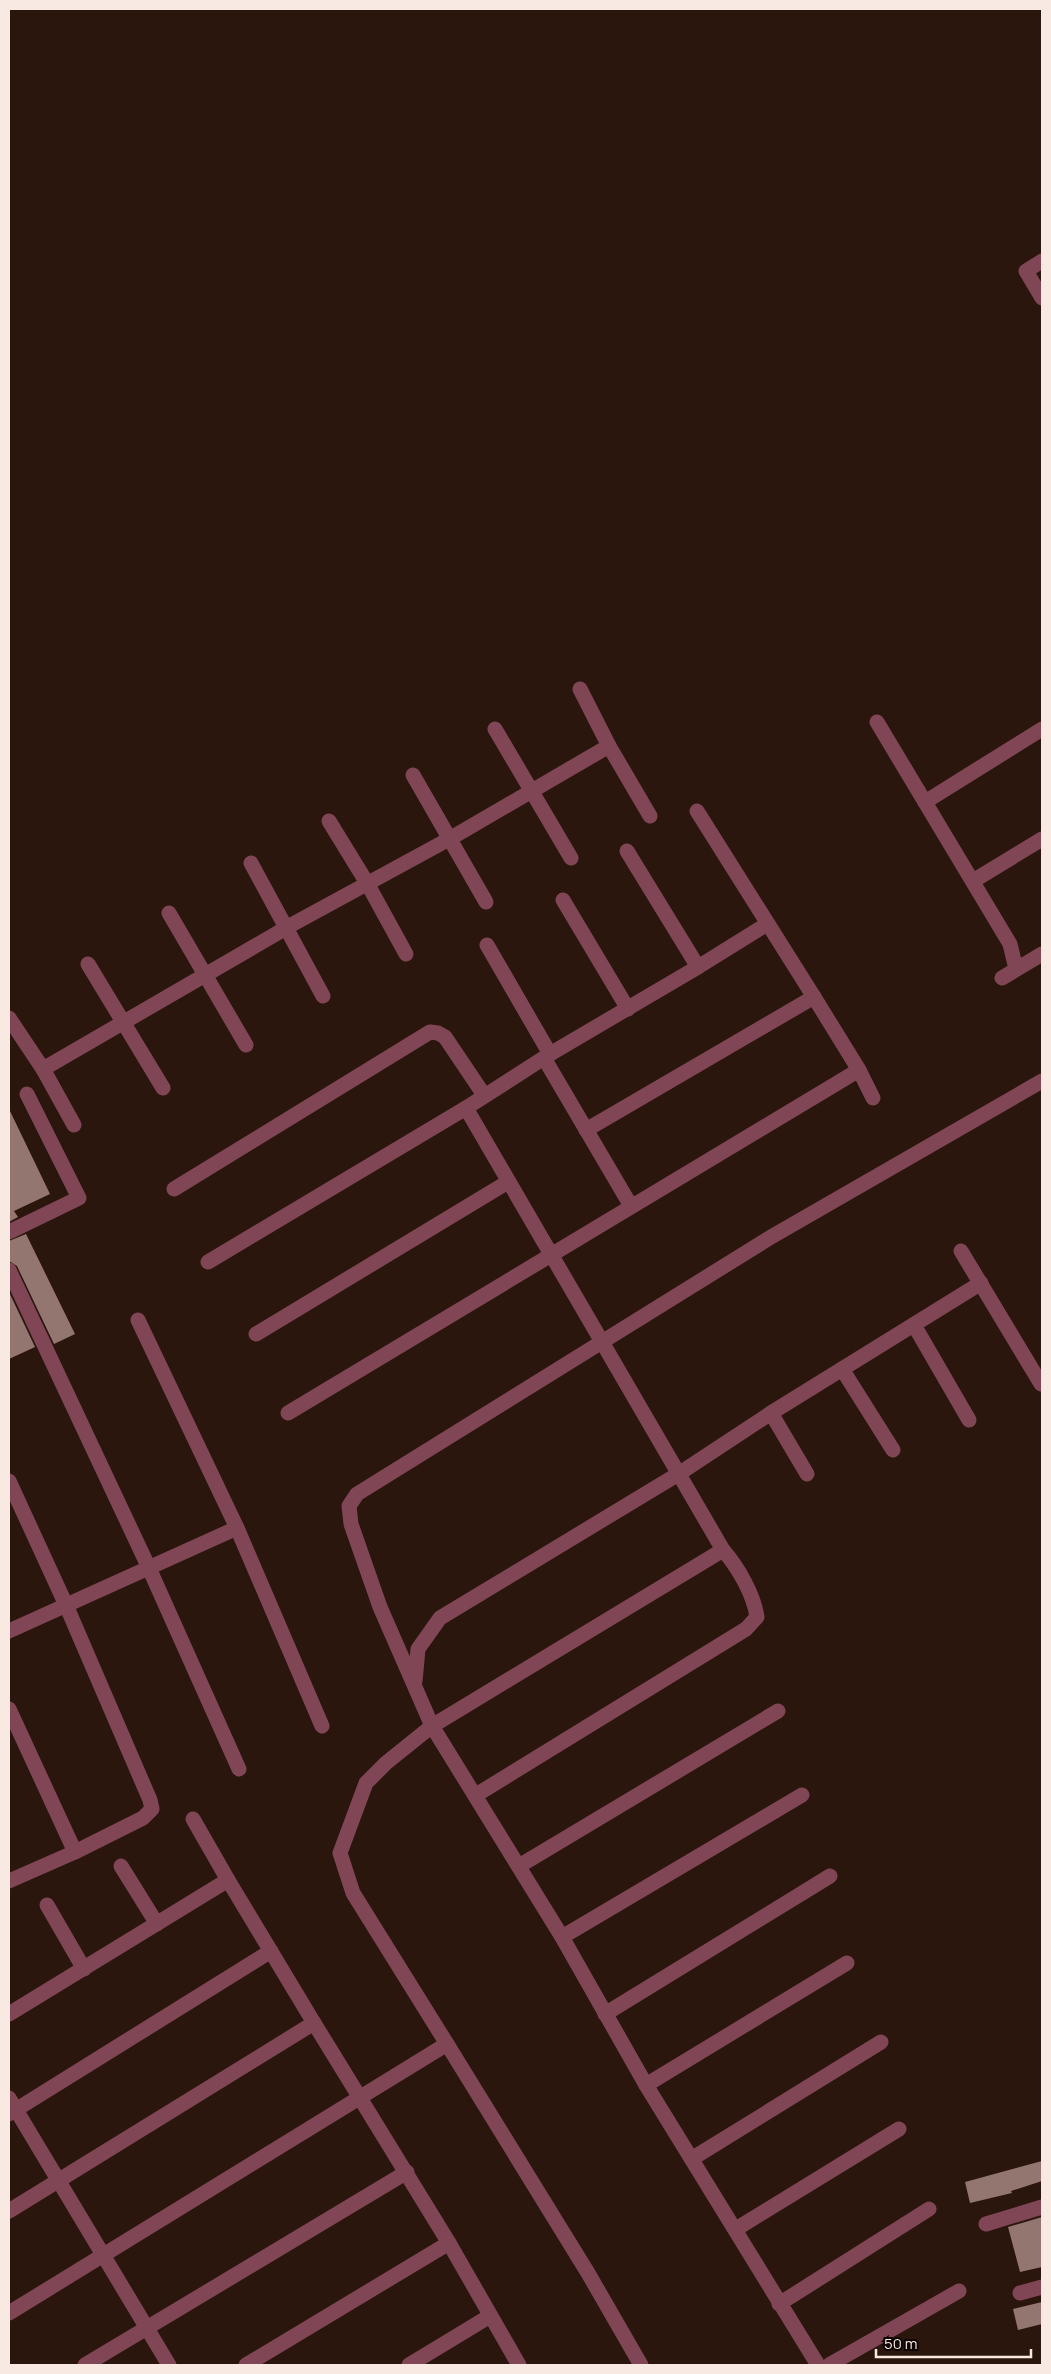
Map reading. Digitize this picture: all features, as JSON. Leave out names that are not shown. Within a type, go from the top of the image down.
[{"type":"street","points":[[1042,261],[1026,271],[1042,298]]},
{"type":"street","points":[[580,688],[609,746],[650,816]]},
{"type":"street","points":[[876,722],[1010,944],[1016,969]]},
{"type":"street","points":[[495,729],[571,858]]},
{"type":"street","points":[[925,802],[1042,729]]},
{"type":"street","points":[[43,1069],[286,928],[367,882],[451,838],[609,746]]},
{"type":"street","points":[[413,775],[451,838],[486,902]]},
{"type":"street","points":[[697,811],[766,924],[814,996],[859,1070],[873,1098]]},
{"type":"street","points":[[329,821],[367,882],[406,954]]},
{"type":"street","points":[[973,881],[1042,839]]},
{"type":"street","points":[[627,851],[698,967]]},
{"type":"street","points":[[251,864],[323,996]]},
{"type":"street","points":[[562,900],[628,1008]]},
{"type":"street","points":[[169,912],[204,976],[246,1045]]},
{"type":"street","points":[[208,1262],[466,1108],[547,1056],[698,967],[766,924]]},
{"type":"street","points":[[487,944],[586,1130],[631,1206]]},
{"type":"street","points":[[1002,978],[1042,954]]},
{"type":"street","points":[[88,964],[163,1088]]},
{"type":"street","points":[[586,1130],[814,996]]},
{"type":"street","points":[[9,1018],[43,1069],[74,1125]]},
{"type":"street","points":[[174,1188],[430,1032],[438,1033],[445,1037],[484,1095]]},
{"type":"street","points":[[288,1413],[859,1070]]},
{"type":"street","points":[[818,2365],[779,2304],[693,2158],[646,2085],[562,1937],[432,1726],[380,1606],[352,1524],[349,1506],[358,1494],[771,1237],[1042,1081]]},
{"type":"street","points":[[9,1232],[79,1198],[27,1094]]},
{"type":"street","points":[[466,1108],[550,1255],[603,1341],[724,1550],[732,1560],[756,1607],[757,1617],[746,1628],[476,1795]]},
{"type":"street","points":[[256,1334],[508,1182]]},
{"type":"street","points":[[962,1251],[1041,1384]]},
{"type":"street","points":[[9,1270],[149,1568],[239,1769]]},
{"type":"street","points":[[415,1684],[418,1649],[440,1618],[680,1474],[771,1412],[981,1283]]},
{"type":"street","points":[[138,1320],[237,1528],[322,1726]]},
{"type":"street","points":[[914,1324],[969,1420]]},
{"type":"street","points":[[842,1369],[893,1450]]},
{"type":"street","points":[[771,1412],[807,1474]]},
{"type":"street","points":[[9,1481],[66,1605],[150,1800],[152,1809],[143,1818],[75,1852],[9,1881]]},
{"type":"street","points":[[9,1631],[237,1528]]},
{"type":"street","points":[[641,2365],[588,2273],[353,1894],[340,1853],[366,1783],[386,1763],[432,1726],[724,1550]]},
{"type":"street","points":[[9,1709],[75,1852]]},
{"type":"street","points":[[519,1866],[778,1711]]},
{"type":"street","points":[[562,1937],[802,1795]]},
{"type":"street","points":[[193,1819],[314,2023],[407,2172],[519,2365]]},
{"type":"street","points":[[121,1866],[157,1924]]},
{"type":"street","points":[[605,2014],[830,1876]]},
{"type":"street","points":[[10,2011],[84,1969],[228,1880]]},
{"type":"street","points":[[47,1905],[84,1969]]},
{"type":"street","points":[[169,2365],[102,2256],[59,2181],[11,2107],[271,1951]]},
{"type":"street","points":[[646,2085],[847,1963]]},
{"type":"street","points":[[9,2211],[314,2023]]},
{"type":"street","points":[[693,2158],[881,2042]]},
{"type":"street","points":[[9,2313],[361,2099],[447,2044]]},
{"type":"street","points":[[736,2229],[899,2129]]},
{"type":"street","points":[[85,2365],[407,2172]]},
{"type":"street","points":[[986,2224],[1042,2207]]},
{"type":"street","points":[[779,2304],[929,2209]]},
{"type":"street","points":[[246,2365],[449,2243]]},
{"type":"street","points":[[1020,2293],[1042,2286]]},
{"type":"street","points":[[829,2365],[959,2292]]},
{"type":"street","points":[[409,2365],[490,2316]]},
{"type":"building","points":[[9,1109],[50,1194],[14,1211],[18,1217],[9,1222]]},
{"type":"building","points":[[26,1234],[75,1334],[54,1344],[17,1266],[9,1261],[9,1241]]},
{"type":"building","points":[[9,1292],[35,1347],[9,1359]]},
{"type":"building","points":[[1042,2161],[1042,2181],[1011,2191],[1012,2193],[970,2203],[965,2182]]},
{"type":"building","points":[[1042,2217],[1042,2267],[1020,2272],[1008,2227]]},
{"type":"building","points":[[1042,2302],[1042,2324],[1018,2330],[1013,2309]]}]
